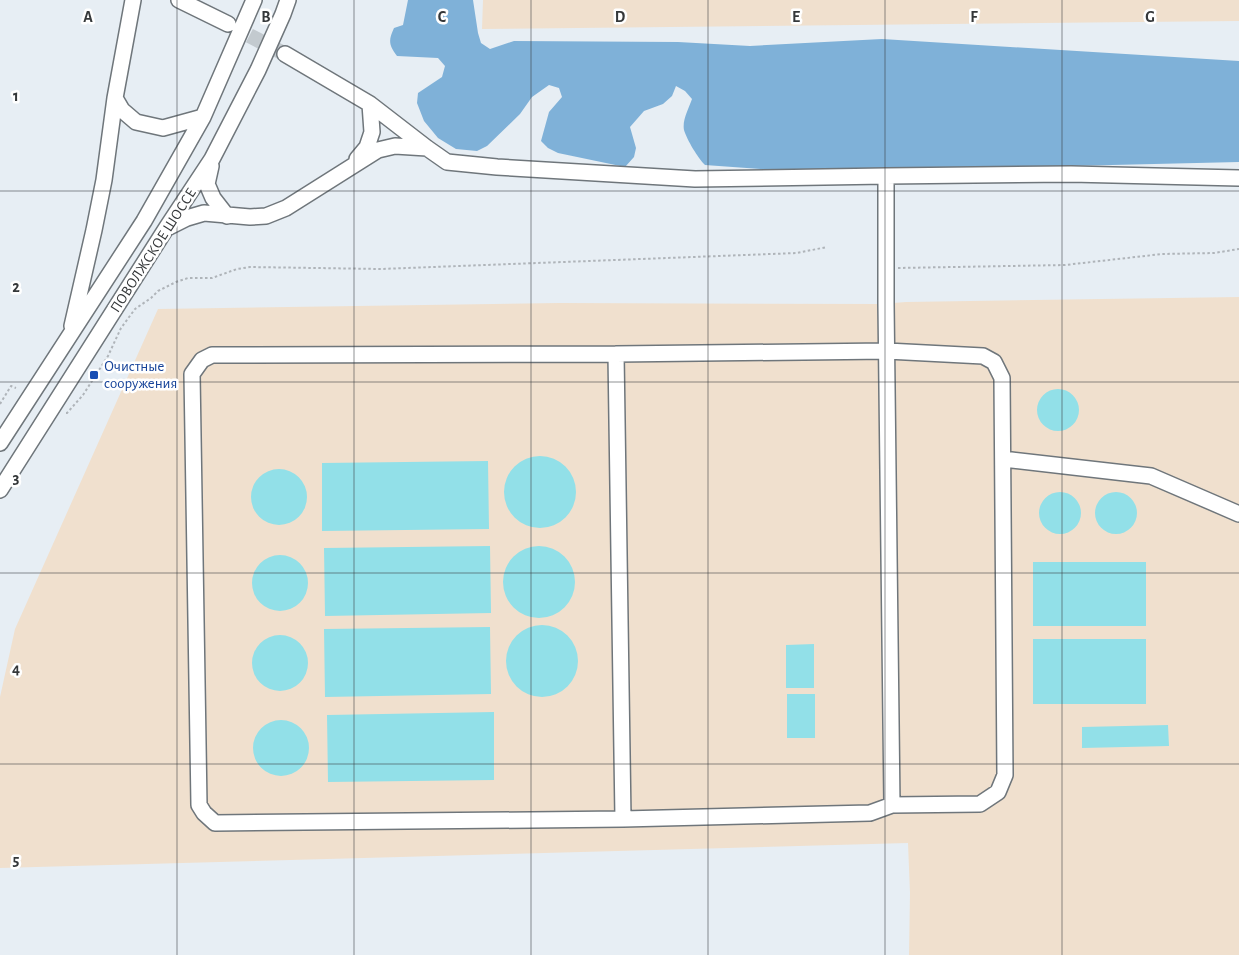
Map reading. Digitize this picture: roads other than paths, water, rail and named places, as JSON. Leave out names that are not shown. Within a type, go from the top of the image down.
[{"type":"street","points":[[69,338],[104,180],[115,98],[132,6],[146,0]]},
{"type":"street","points":[[179,0],[228,24]]},
{"type":"street","name":"ПОВОЛЖСКОЕ ШОССЕ","points":[[0,443],[144,221],[203,116],[254,0]]},
{"type":"street","name":"ПОВОЛЖСКОЕ ШОССЕ","points":[[0,490],[212,159],[258,70],[288,0]]},
{"type":"street","points":[[285,54],[370,104],[447,162],[507,168],[695,179],[1071,174],[1239,178]]},
{"type":"street","points":[[115,98],[122,110],[136,122],[163,128],[203,116]]},
{"type":"street","points":[[349,168],[367,147],[372,132],[370,104]]},
{"type":"street","points":[[167,227],[204,213],[227,216],[266,216],[280,211],[309,195],[378,150],[395,146],[427,148]]},
{"type":"street","points":[[212,159],[207,184],[213,198],[227,216]]},
{"type":"street","points":[[886,176],[886,351],[892,805]]},
{"type":"street","points":[[886,351],[983,356],[994,362],[1002,378],[1005,775],[998,792],[980,804],[892,805],[870,813],[623,820],[215,823],[204,814],[198,805],[192,384],[192,374],[202,360],[212,355],[886,351]]},
{"type":"street","points":[[616,354],[623,820]]},
{"type":"street","points":[[1002,459],[1151,476],[1239,514]]},
{"type":"tunnel","points":[[229,25],[285,54]]},
{"type":"place","name":"Очистные сооружения","points":[[94,375]]}]
